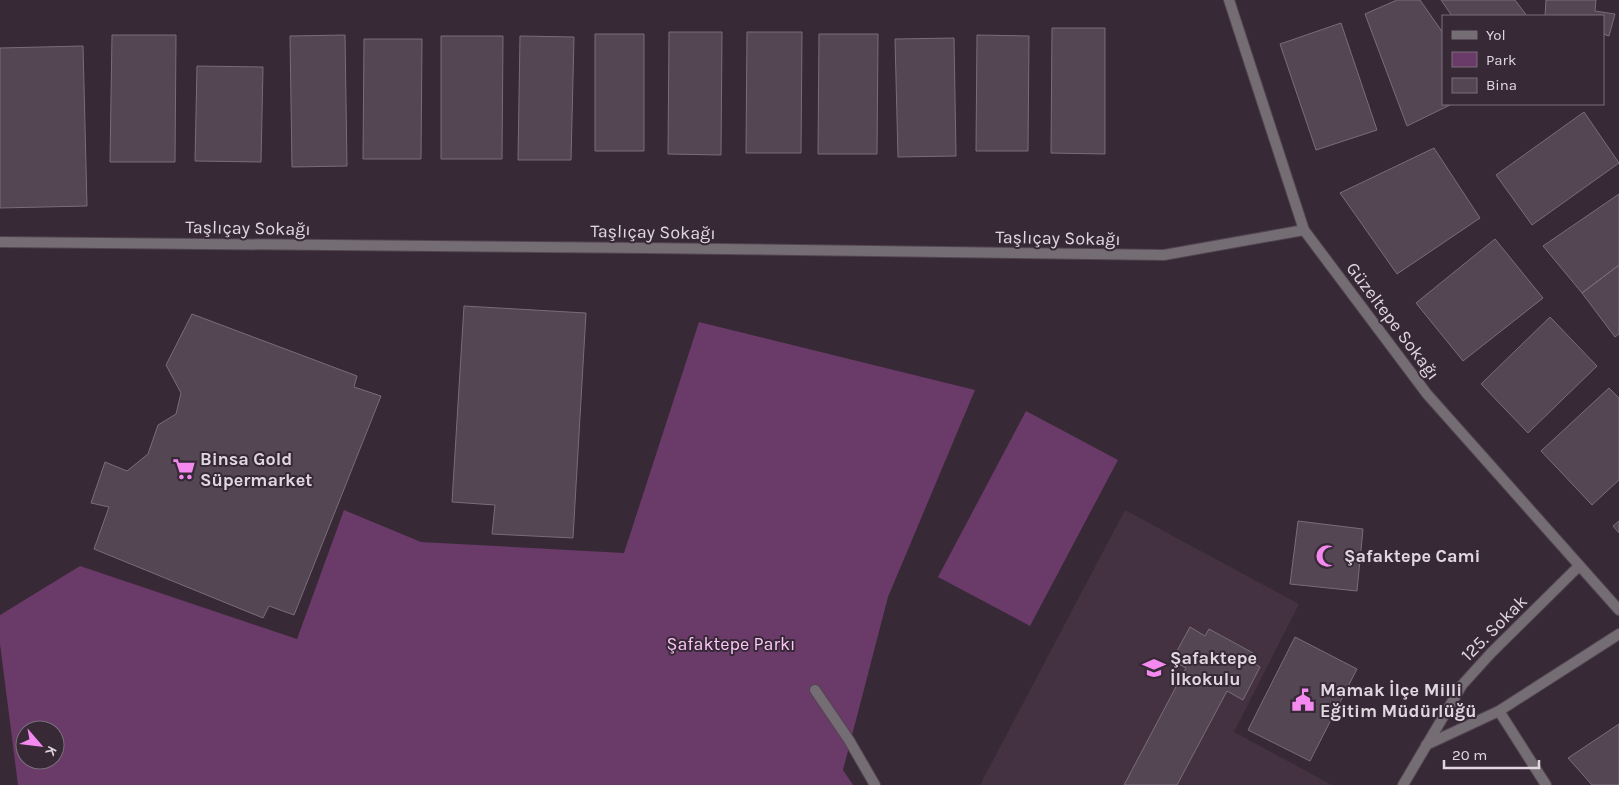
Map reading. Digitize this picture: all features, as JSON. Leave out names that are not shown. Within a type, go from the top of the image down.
[{"type":"street","name":"Güzeltepe Sokağı","points":[[1230,0],[1304,230],[1427,394],[1619,610]]},
{"type":"street","name":"Taşlıçay Sokağı","points":[[0,242],[636,248],[1164,256],[1304,230]]},
{"type":"street","name":"125. Sokak","points":[[1403,785],[1462,685],[1490,652],[1579,566]]},
{"type":"street","points":[[1426,745],[1498,711],[1619,634]]},
{"type":"street","points":[[815,690],[849,740],[875,785]]},
{"type":"street","points":[[1498,711],[1546,785]]},
{"type":"shaded area","name":"Şafaktepe İlkokulu","points":[[1125,510],[1299,604],[1234,732],[1332,785],[980,785]]},
{"type":"green space","name":"Şafaktepe Parkı","points":[[699,322],[975,390],[888,597],[843,770],[853,785],[18,785],[16,770],[65,770],[65,720],[15,720],[15,762],[0,644],[0,615],[80,566],[297,639],[344,510],[421,542],[624,553]]},
{"type":"green space","points":[[1026,411],[1118,460],[1030,626],[938,577]]},
{"type":"building","points":[[1397,0],[1420,0],[1442,32],[1442,105],[1450,105],[1407,126],[1365,14]]},
{"type":"building","points":[[1441,0],[1515,0],[1526,15],[1451,15]]},
{"type":"building","points":[[1546,0],[1596,0],[1595,11],[1615,14],[1609,36],[1604,34],[1604,15],[1545,15]]},
{"type":"building","points":[[1341,23],[1377,130],[1316,150],[1280,44]]},
{"type":"building","points":[[1052,28],[1105,28],[1105,154],[1051,153]]},
{"type":"building","points":[[669,32],[722,32],[721,155],[668,154]]},
{"type":"building","points":[[747,32],[802,32],[801,153],[746,153]]},
{"type":"building","points":[[595,34],[644,34],[644,151],[595,151]]},
{"type":"building","points":[[819,34],[878,34],[877,154],[818,154]]},
{"type":"building","points":[[112,35],[176,35],[175,162],[110,162]]},
{"type":"building","points":[[345,35],[347,166],[292,167],[290,36]]},
{"type":"building","points":[[977,35],[1029,36],[1028,151],[976,151]]},
{"type":"building","points":[[441,36],[503,36],[502,159],[441,159]]},
{"type":"building","points":[[520,36],[574,37],[571,160],[518,160]]},
{"type":"building","points":[[954,38],[956,156],[898,157],[895,39]]},
{"type":"building","points":[[364,39],[422,39],[421,159],[363,159]]},
{"type":"building","points":[[83,46],[87,206],[0,208],[0,48]]},
{"type":"building","points":[[197,66],[263,67],[261,162],[195,161]]},
{"type":"building","points":[[1584,112],[1619,163],[1532,225],[1496,175]]},
{"type":"building","points":[[1434,148],[1480,218],[1397,274],[1340,193]]},
{"type":"building","points":[[1619,194],[1619,265],[1582,293],[1543,246]]},
{"type":"building","points":[[1495,239],[1543,298],[1463,361],[1416,303]]},
{"type":"building","points":[[1619,265],[1619,334],[1615,337],[1582,293]]},
{"type":"building","points":[[464,306],[586,313],[573,538],[492,534],[495,505],[452,502]]},
{"type":"building","points":[[192,314],[357,376],[354,387],[381,396],[294,615],[269,606],[263,618],[94,549],[109,507],[91,503],[105,462],[127,471],[148,454],[158,425],[176,414],[181,393],[166,365]]},
{"type":"building","points":[[1550,317],[1597,366],[1528,433],[1481,384]]},
{"type":"building","points":[[1609,388],[1619,398],[1619,480],[1592,505],[1541,451]]},
{"type":"building","name":"Şafaktepe Cami","points":[[1298,521],[1363,529],[1357,591],[1290,584]]},
{"type":"building","points":[[1619,521],[1619,533],[1613,526]]},
{"type":"building","points":[[1190,627],[1205,636],[1209,629],[1253,653],[1249,660],[1260,667],[1243,700],[1227,691],[1177,785],[1124,785],[1186,668],[1172,660]]},
{"type":"building","name":"Mamak İlçe Milli Eğitim Müdürlüğü","points":[[1295,637],[1357,669],[1310,761],[1248,730]]},
{"type":"building","points":[[1619,724],[1619,785],[1592,785],[1568,758]]},
{"type":"place","name":"Binsa Gold Süpermarket","points":[[184,469]]},
{"type":"place","name":"Şafaktepe Cami","points":[[1327,556]]},
{"type":"place","name":"Şafaktepe İlkokulu","points":[[1154,668]]},
{"type":"place","name":"Mamak İlçe Milli Eğitim Müdürlüğü","points":[[1303,700]]}]
